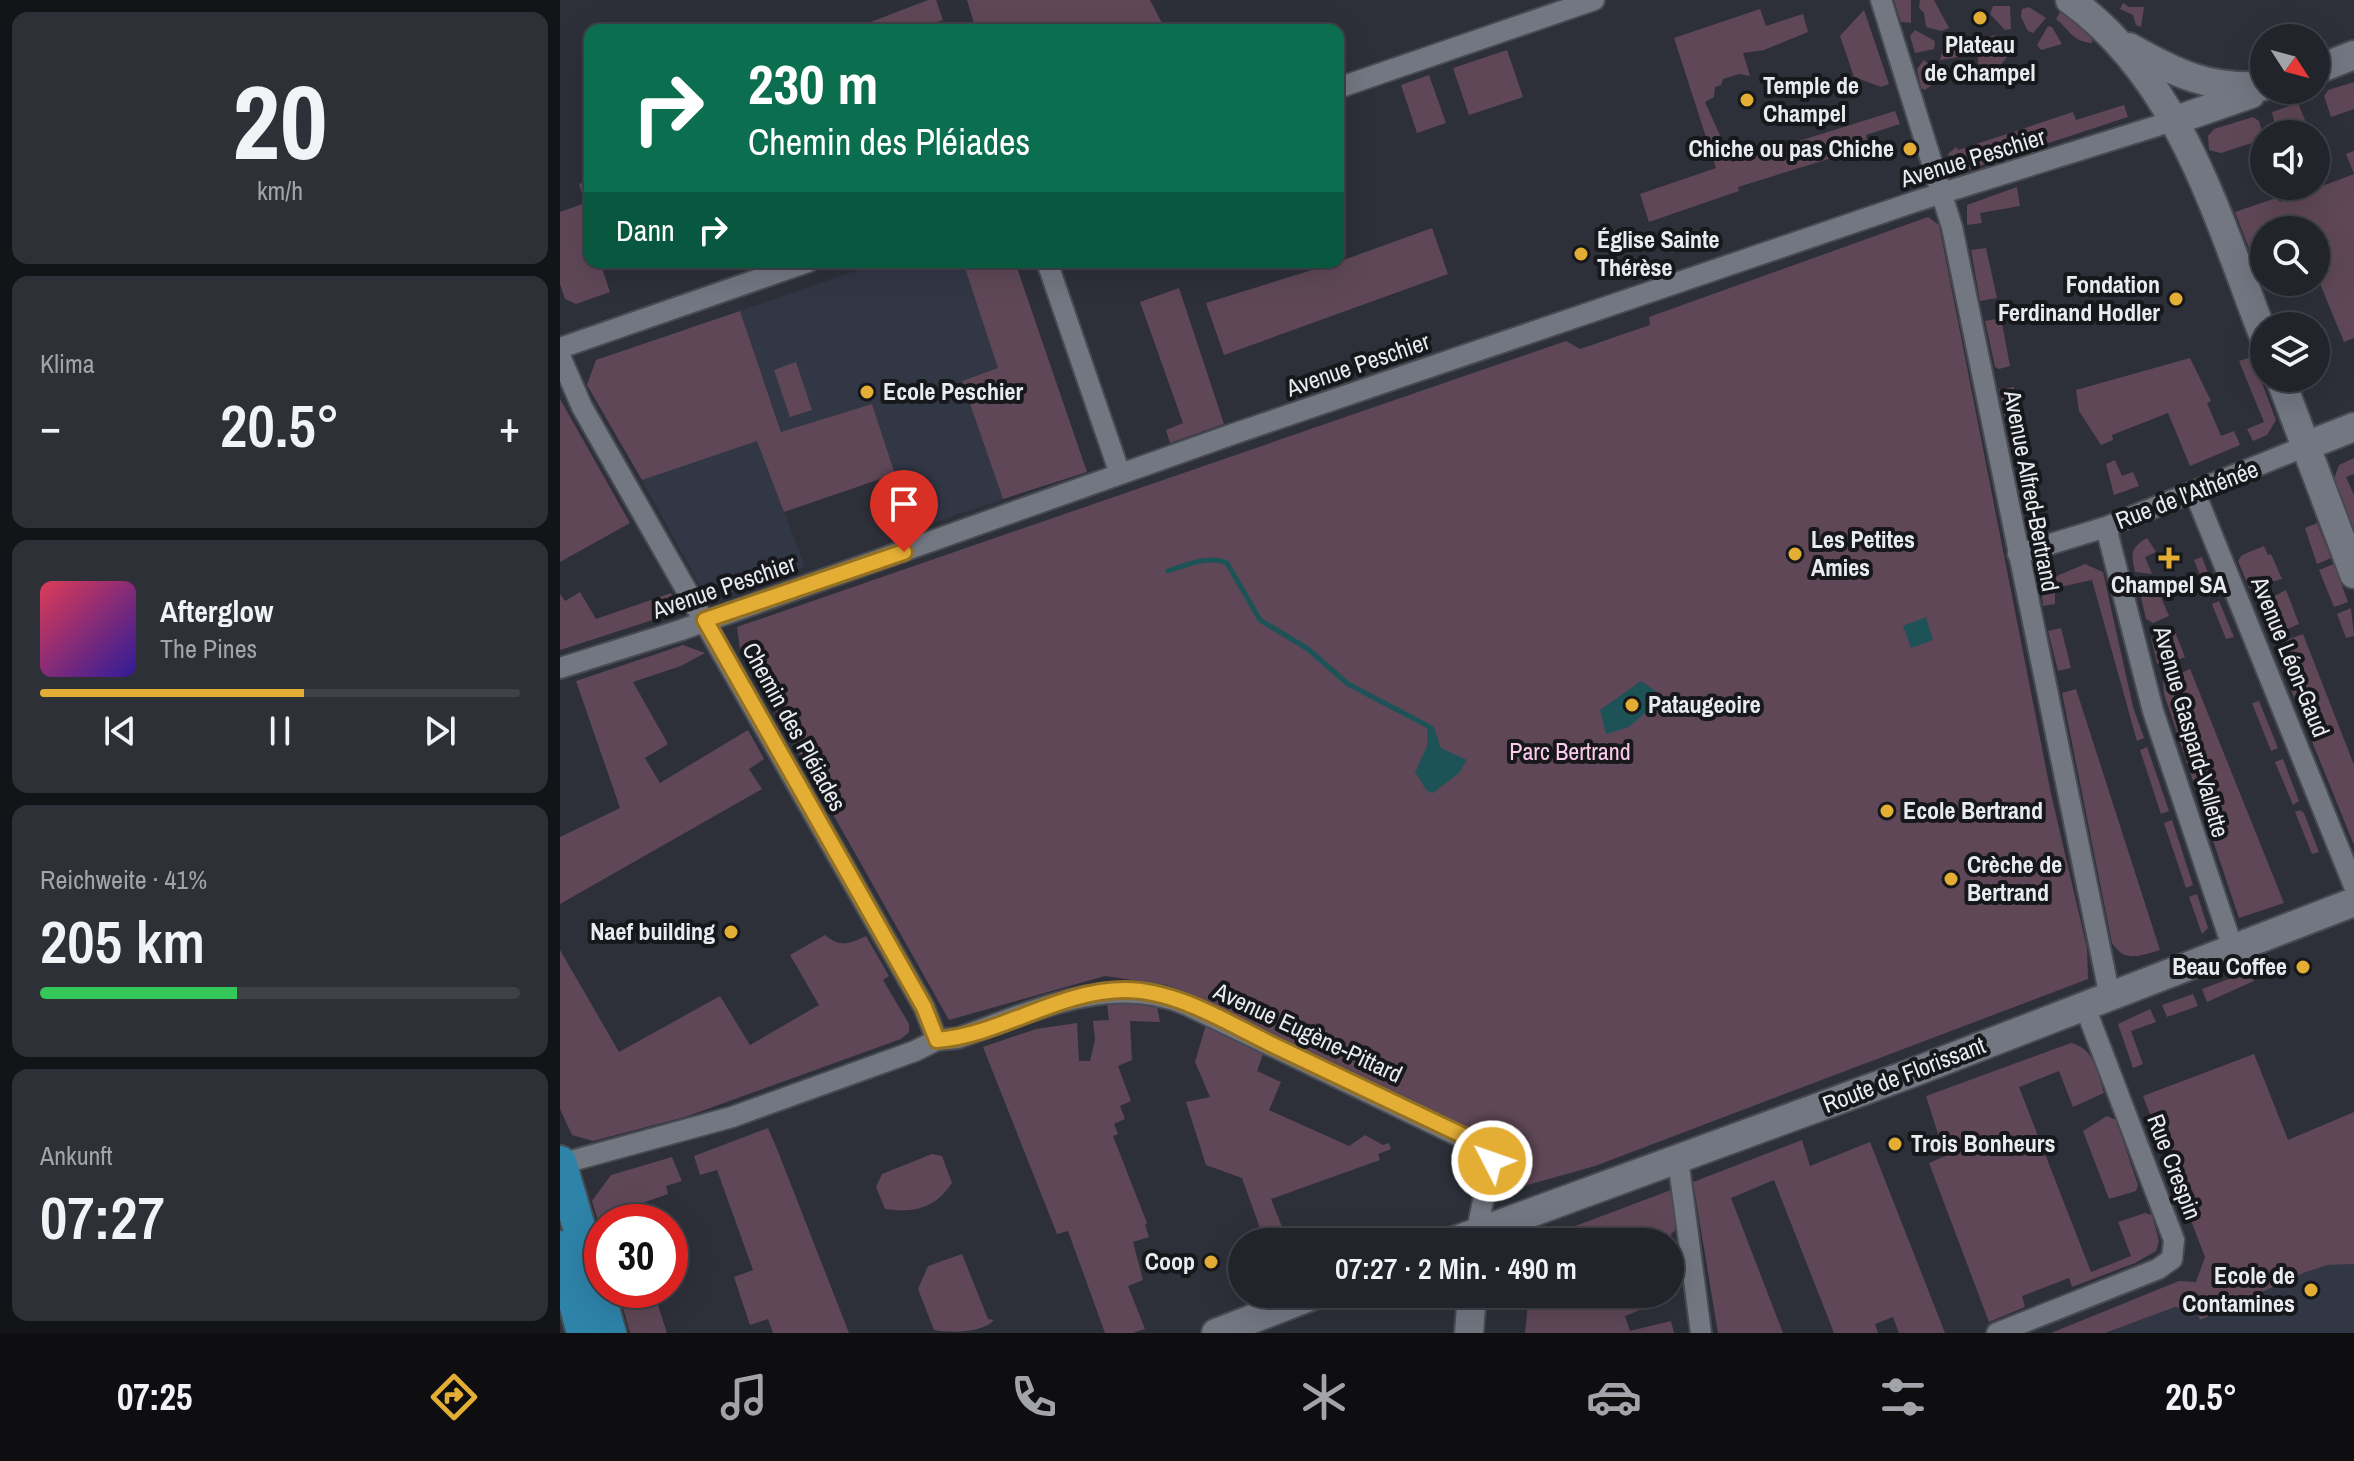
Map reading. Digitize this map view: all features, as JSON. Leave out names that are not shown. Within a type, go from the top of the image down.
[{"type":"main road","points":[[2070,0],[2118,40],[2169,70],[2204,83],[2250,88]]},
{"type":"main road","points":[[2118,40],[2176,120],[2254,312]]},
{"type":"main road","points":[[2330,64],[2354,55]]},
{"type":"main road","points":[[2176,120],[2250,93]]},
{"type":"main road","points":[[2285,392],[2354,574]]},
{"type":"main road","name":"Rue de l'Athénée","points":[[2306,446],[2354,427]]},
{"type":"main road","name":"Route de Florissant","points":[[1497,1228],[2098,1002],[2354,902]]},
{"type":"main road","points":[[560,1163],[610,1333]]},
{"type":"main road","points":[[560,1247],[583,1333]]},
{"type":"main road","points":[[1216,1333],[1281,1308]]},
{"type":"main road","points":[[1468,1308],[1469,1333]]},
{"type":"street","points":[[1344,86],[1594,0]]},
{"type":"street","name":"Avenue Alfred-Bertrand","points":[[1881,0],[1943,193],[2018,554],[2098,1002]]},
{"type":"street","name":"Avenue Peschier","points":[[560,668],[1943,193],[2176,120]]},
{"type":"street","points":[[560,348],[791,268]]},
{"type":"street","points":[[1049,268],[1120,474]]},
{"type":"street","name":"Chemin des Pléiades","points":[[560,356],[582,407],[924,1007],[937,1040]]},
{"type":"street","name":"Rue de l'Athénée","points":[[2018,554],[2106,527],[2306,446]]},
{"type":"street","name":"Avenue Léon-Gaud","points":[[2195,493],[2354,886]]},
{"type":"street","name":"Avenue Gaspard-Vallette","points":[[2106,527],[2153,711],[2233,949]]},
{"type":"street","name":"Avenue Eugène-Pittard","points":[[560,1163],[732,1117],[915,1051],[937,1040],[958,1038],[1078,998],[1123,990],[1175,999],[1490,1151],[1492,1161],[1471,1228]]},
{"type":"street","name":"Rue Crespin","points":[[1997,1333],[2158,1269],[2172,1259],[2174,1240],[2098,1002]]},
{"type":"street","points":[[1678,1159],[1701,1333]]},
{"type":"shaded area","name":"Ecole Peschier","points":[[864,268],[965,268],[998,368],[962,381],[1003,499],[914,529],[872,404],[782,432],[740,311]]},
{"type":"shaded area","points":[[757,440],[805,567],[708,600],[642,480]]},
{"type":"shaded area","points":[[1926,617],[1933,640],[1911,648],[1903,626]]},
{"type":"shaded area","name":"Pataugeoire","points":[[1641,681],[1661,695],[1661,699],[1629,727],[1606,734],[1600,710]]},
{"type":"shaded area","points":[[1433,725],[1441,748],[1467,760],[1459,773],[1433,793],[1427,791],[1415,772],[1427,746],[1427,730]]},
{"type":"shaded area","name":"Ecole de Contamines","points":[[2354,1264],[2354,1333],[2105,1333],[2175,1307],[2196,1310],[2201,1320],[2306,1272],[2327,1265]]},
{"type":"green space","points":[[928,0],[936,0],[943,20],[931,24],[866,24]]},
{"type":"green space","points":[[967,0],[1150,0],[1162,24],[974,24]]},
{"type":"green space","points":[[1894,0],[1911,0],[1911,23],[1901,22]]},
{"type":"green space","points":[[1920,0],[1934,0],[1949,28],[1942,31],[1926,27],[1924,13],[1919,8]]},
{"type":"green space","points":[[2123,3],[2129,7],[2144,7],[2141,27],[2136,25],[2133,15],[2120,9]]},
{"type":"green space","points":[[1993,6],[2010,6],[2011,29],[2005,30],[1990,14]]},
{"type":"green space","points":[[2029,7],[2046,18],[2033,33],[2028,31],[2021,17],[2022,9]]},
{"type":"green space","points":[[1760,9],[1766,26],[1803,14],[1808,32],[1764,50],[1743,53],[1750,76],[1739,74],[1723,79],[1721,85],[1715,87],[1714,97],[1705,102],[1732,162],[1895,111],[1900,124],[1866,135],[1867,141],[1848,148],[1838,156],[1738,187],[1739,191],[1649,222],[1640,194],[1716,168],[1674,38]]},
{"type":"green space","points":[[1864,10],[1889,84],[1881,87],[1854,77],[1840,36]]},
{"type":"green space","points":[[2060,12],[2093,37],[2092,43],[2071,34],[2056,19]]},
{"type":"green space","points":[[2048,26],[2052,27],[2062,44],[2041,50],[2037,45]]},
{"type":"green space","points":[[1915,30],[1935,41],[1934,49],[1915,53],[1910,36]]},
{"type":"green space","points":[[1964,34],[1969,38],[1966,56],[1940,60],[1945,41]]},
{"type":"green space","points":[[1995,35],[2010,46],[2011,52],[1999,67],[1978,64],[1977,40]]},
{"type":"green space","points":[[1507,50],[1523,97],[1469,115],[1453,68]]},
{"type":"green space","points":[[1924,60],[1942,77],[1925,90],[1921,88],[1917,69]]},
{"type":"green space","points":[[1429,75],[1446,123],[1417,133],[1401,85]]},
{"type":"green space","points":[[2354,82],[2354,109],[2331,117],[2327,104],[2330,104],[2330,89]]},
{"type":"green space","points":[[2298,104],[2305,120],[2274,120],[2272,112]]},
{"type":"green space","points":[[2124,105],[2128,117],[1964,171],[1953,166],[1948,154],[1956,147],[1958,150],[2073,112],[2076,120]]},
{"type":"green space","points":[[2253,117],[2258,120],[2250,120],[2250,144],[2221,153],[2209,150],[2208,136],[2214,129]]},
{"type":"green space","points":[[2354,151],[2354,174],[2346,154]]},
{"type":"green space","points":[[2354,174],[2354,338],[2344,342],[2325,296],[2330,296],[2330,216],[2250,216],[2250,251],[2235,212],[2270,200],[2330,200],[2330,183]]},
{"type":"green space","points":[[584,182],[584,200],[579,184]]},
{"type":"green space","points":[[2017,187],[2020,206],[1980,213],[1982,223],[1967,225],[1967,205]]},
{"type":"green space","points":[[584,203],[584,268],[602,268],[610,292],[576,304],[565,299],[560,284],[560,212]]},
{"type":"green space","name":"Parc Bertrand","points":[[1928,217],[1939,225],[2051,794],[2087,948],[2088,979],[1595,1166],[1510,1190],[1506,1174],[1520,1154],[1167,985],[1105,976],[949,1020],[740,649],[737,627],[1566,341],[1580,349],[1650,325],[1649,317]]},
{"type":"green space","points":[[1432,228],[1448,274],[1224,355],[1206,303],[1319,268],[1344,268],[1344,260]]},
{"type":"green space","points":[[1986,248],[1997,298],[1980,301],[1971,250]]},
{"type":"green space","points":[[965,268],[1017,268],[1087,472],[1003,499],[962,381],[998,368]]},
{"type":"green space","points":[[1179,288],[1224,424],[1170,443],[1166,430],[1183,423],[1140,302]]},
{"type":"green space","points":[[740,311],[781,432],[872,404],[895,474],[784,512],[757,441],[642,480],[587,385],[596,360]]},
{"type":"green space","points":[[2001,318],[2010,366],[1999,369],[1995,367],[1985,321]]},
{"type":"green space","points":[[2190,358],[2211,401],[2207,403],[2221,436],[2234,431],[2240,445],[2190,466],[2168,413],[2112,435],[2113,440],[2101,445],[2079,411],[2076,390]]},
{"type":"green space","points":[[2250,358],[2250,388],[2239,361]]},
{"type":"green space","points":[[796,362],[812,410],[790,417],[774,370]]},
{"type":"green space","points":[[2014,387],[2024,452],[2016,453],[2011,449],[1999,389]]},
{"type":"green space","points":[[2252,392],[2265,392],[2276,420],[2267,435],[2253,441],[2247,429],[2264,422]]},
{"type":"green space","points":[[560,399],[630,523],[560,562]]},
{"type":"green space","points":[[2354,458],[2354,474],[2346,477],[2354,495],[2354,529],[2334,479],[2339,465]]},
{"type":"green space","points":[[2115,460],[2122,476],[2133,472],[2139,486],[2114,495],[2106,464]]},
{"type":"green space","points":[[2027,466],[2033,499],[2022,501],[2016,474],[2019,467]]},
{"type":"green space","points":[[2317,523],[2331,558],[2317,564],[2305,528]]},
{"type":"green space","points":[[2147,538],[2156,552],[2145,557],[2152,574],[2135,572],[2133,560],[2135,548]]},
{"type":"green space","points":[[2264,546],[2282,579],[2249,588],[2238,561],[2242,555]]},
{"type":"green space","points":[[2202,557],[2216,594],[2209,597],[2194,560]]},
{"type":"green space","points":[[2085,564],[2103,572],[2133,707],[2144,738],[2137,741],[2092,580],[2055,588],[2055,604],[2043,606],[2041,588],[2045,581]]},
{"type":"green space","points":[[2334,564],[2348,602],[2334,607],[2319,570]]},
{"type":"green space","points":[[2154,581],[2169,616],[2153,623],[2146,619],[2139,589]]},
{"type":"green space","points":[[2286,590],[2299,624],[2275,634],[2267,633],[2257,605]]},
{"type":"green space","points":[[580,592],[596,619],[671,593],[673,603],[665,616],[560,650],[560,594],[565,601]]},
{"type":"green space","points":[[2219,601],[2234,637],[2226,639],[2212,604]]},
{"type":"green space","points":[[2351,608],[2354,636],[2346,638],[2337,614]]},
{"type":"green space","points":[[2173,627],[2185,657],[2162,666],[2157,663],[2151,638]]},
{"type":"green space","points":[[2061,628],[2071,668],[2058,671],[2048,631]]},
{"type":"green space","points":[[2303,634],[2354,765],[2354,845],[2275,650],[2282,642]]},
{"type":"green space","points":[[683,645],[705,653],[681,666],[633,682],[668,744],[645,758],[660,783],[748,730],[764,759],[749,769],[762,789],[560,904],[560,837],[620,808],[576,681]]},
{"type":"green space","points":[[2190,669],[2284,903],[2239,918],[2164,694],[2163,681]]},
{"type":"green space","points":[[2076,689],[2160,950],[2127,956],[2112,943],[2062,693]]},
{"type":"green space","points":[[2259,701],[2278,748],[2271,751],[2252,703]]},
{"type":"green space","points":[[2147,747],[2169,811],[2161,814],[2140,750]]},
{"type":"green space","points":[[2283,759],[2299,801],[2293,805],[2275,762]]},
{"type":"green space","points":[[2300,810],[2304,813],[2319,852],[2312,854],[2295,812]]},
{"type":"green space","points":[[2172,820],[2193,885],[2186,888],[2164,823]]},
{"type":"green space","points":[[2197,894],[2208,928],[2202,934],[2189,897]]},
{"type":"green space","points":[[825,935],[835,942],[845,943],[866,936],[889,976],[883,980],[909,1024],[909,1032],[901,1039],[685,1117],[593,1141],[572,1135],[560,1109],[560,950],[619,1052],[720,996],[750,1045],[819,1005],[790,955]]},
{"type":"green space","points":[[2284,958],[2288,967],[2265,976],[2261,967]]},
{"type":"green space","points":[[2250,971],[2254,981],[2207,1002],[2202,989]]},
{"type":"green space","points":[[2193,994],[2198,1006],[2167,1017],[2162,1005]]},
{"type":"green space","points":[[1132,1002],[1157,1006],[1160,1022],[1130,1021],[1132,1060],[1118,1066],[1131,1101],[1120,1106],[1125,1119],[1114,1124],[1118,1134],[1113,1136],[1147,1223],[1149,1237],[1133,1242],[1143,1280],[1128,1286],[1145,1329],[1133,1333],[1105,1333],[1068,1231],[1057,1234],[983,1047],[1036,1029],[1077,1023],[1079,1061],[1090,1061],[1095,1040],[1093,1021],[1109,1020],[1107,1004]]},
{"type":"green space","points":[[2150,1009],[2156,1022],[2131,1031],[2143,1064],[2133,1068],[2118,1024]]},
{"type":"green space","points":[[1207,1021],[1265,1049],[1257,1071],[1281,1082],[1269,1110],[1349,1146],[1365,1135],[1383,1145],[1389,1143],[1391,1149],[1378,1154],[1380,1160],[1271,1199],[1282,1228],[1260,1228],[1242,1178],[1206,1165],[1186,1102],[1210,1097],[1195,1062]]},
{"type":"green space","points":[[2071,1043],[2090,1056],[2104,1093],[2073,1107],[2059,1071],[2019,1087],[2091,1272],[2131,1256],[2118,1222],[2145,1213],[2152,1215],[2159,1241],[2156,1251],[2135,1263],[2072,1287],[2069,1278],[2022,1296],[2025,1307],[1989,1322],[1929,1163],[1945,1156],[1926,1096]]},
{"type":"green space","points":[[2254,1054],[2288,1140],[2354,1112],[2354,1264],[2327,1265],[2306,1272],[2200,1320],[2196,1310],[2175,1307],[2105,1333],[2051,1333],[2179,1281],[2196,1282],[2205,1257],[2143,1096]]},
{"type":"green space","points":[[2107,1116],[2116,1120],[2138,1185],[2136,1191],[2109,1199],[2083,1131]]},
{"type":"green space","points":[[768,1128],[849,1333],[773,1333],[768,1319],[750,1325],[734,1277],[753,1270],[717,1170],[700,1175],[694,1156]]},
{"type":"green space","points":[[1802,1140],[1810,1166],[1870,1142],[1945,1333],[1899,1333],[1893,1317],[1875,1324],[1878,1333],[1834,1333],[1774,1180],[1731,1198],[1783,1333],[1718,1333],[1693,1182]]},
{"type":"green space","points":[[932,1154],[942,1156],[952,1183],[945,1192],[923,1207],[885,1209],[876,1187],[882,1174]]},
{"type":"green space","points":[[672,1157],[682,1181],[666,1186],[668,1194],[639,1204],[593,1204],[611,1175]]},
{"type":"green space","points":[[1671,1190],[1676,1191],[1678,1228],[1570,1228]]},
{"type":"green space","points":[[962,1254],[988,1319],[994,1320],[975,1330],[934,1330],[918,1289],[928,1266]]},
{"type":"green space","points":[[623,1308],[659,1308],[667,1333],[630,1333]]},
{"type":"green space","points":[[1528,1308],[1645,1308],[1625,1316],[1630,1331],[1671,1321],[1674,1333],[1525,1333]]},
{"type":"waterway","points":[[1168,571],[1205,560],[1227,563],[1260,620],[1308,649],[1348,684],[1430,727]]},
{"type":"place","name":"Plateau de Champel","points":[[1980,18]]},
{"type":"place","name":"Temple de Champel","points":[[1747,100]]},
{"type":"place","name":"Chiche ou pas Chiche","points":[[1910,149]]},
{"type":"place","name":"Église Sainte Thérèse","points":[[1581,254]]},
{"type":"place","name":"Fondation Ferdinand Hodler","points":[[2176,299]]},
{"type":"place","name":"Ecole Peschier","points":[[867,392]]},
{"type":"place","name":"Les Petites Amies","points":[[1795,554]]},
{"type":"place","name":"Champel SA","points":[[2169,558]]},
{"type":"place","name":"Pataugeoire","points":[[1632,705]]},
{"type":"place","name":"Ecole Bertrand","points":[[1887,811]]},
{"type":"place","name":"Crèche de Bertrand","points":[[1951,879]]},
{"type":"place","name":"Naef building","points":[[731,932]]},
{"type":"place","name":"Beau Coffee","points":[[2303,967]]},
{"type":"place","name":"Trois Bonheurs","points":[[1895,1144]]},
{"type":"place","name":"Coop","points":[[1211,1262]]},
{"type":"place","name":"Ecole de Contamines","points":[[2311,1290]]},
{"type":"route","points":[[904,552],[705,620],[755,714],[886,938],[924,1007],[937,1040],[958,1038],[1078,998],[1123,990],[1152,993],[1175,999],[1464,1136],[1490,1151],[1492,1161]]}]
